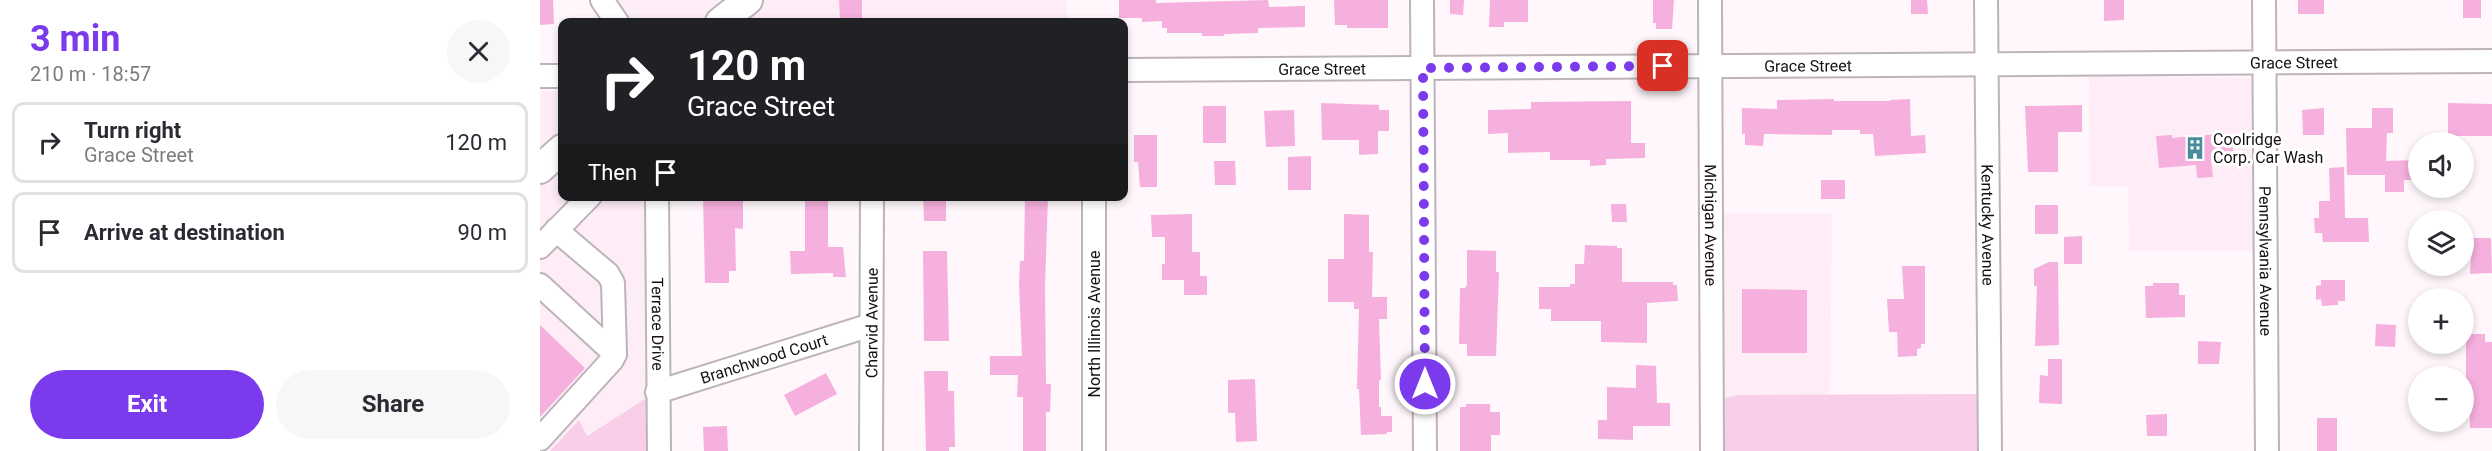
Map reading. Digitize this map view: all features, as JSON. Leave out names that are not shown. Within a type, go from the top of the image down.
[{"type":"main road","points":[[725,18],[748,0]]},
{"type":"main road","points":[[540,169],[558,153]]},
{"type":"street","points":[[602,0],[614,18]]},
{"type":"street","points":[[1422,0],[1425,451]]},
{"type":"street","name":"Michigan Avenue","points":[[1710,0],[1712,451]]},
{"type":"street","name":"Kentucky Avenue","points":[[1986,0],[1990,451]]},
{"type":"street","name":"Pennsylvania Avenue","points":[[2264,0],[2267,451]]},
{"type":"street","name":"Grace Street","points":[[1128,70],[2492,61]]},
{"type":"street","points":[[540,76],[558,76]]},
{"type":"street","points":[[540,248],[585,201]]},
{"type":"street","name":"Terrace Drive","points":[[657,201],[658,451]]},
{"type":"street","name":"Charvid Avenue","points":[[871,451],[872,201]]},
{"type":"street","name":"North Illinois Avenue","points":[[1094,201],[1094,451]]},
{"type":"street","points":[[540,439],[615,354],[613,283],[608,274],[556,230]]},
{"type":"street","points":[[540,285],[615,354]]},
{"type":"street","name":"Branchwood Court","points":[[657,392],[871,325]]},
{"type":"shaded area","points":[[612,0],[1067,0],[1067,18],[622,18]]},
{"type":"shaded area","points":[[2089,75],[2256,78],[2259,251],[2129,251],[2128,186],[2090,186]]},
{"type":"shaded area","points":[[540,91],[558,91],[558,201],[651,201],[651,395],[586,436],[579,421],[550,451],[540,451]]},
{"type":"shaded area","points":[[1720,213],[1832,214],[1830,395],[1739,395],[1722,399]]},
{"type":"shaded area","points":[[1983,394],[1984,451],[1722,451],[1722,399],[1738,395]]},
{"type":"shaded area","points":[[651,395],[651,451],[550,451],[579,420],[587,436]]},
{"type":"building","points":[[540,0],[553,0],[554,24],[540,25]]},
{"type":"building","points":[[839,0],[862,0],[862,18],[840,18]]},
{"type":"building","points":[[1119,0],[1156,0],[1156,3],[1268,0],[1269,7],[1305,6],[1305,27],[1258,28],[1258,33],[1224,34],[1224,36],[1202,36],[1202,33],[1167,33],[1167,28],[1162,28],[1162,21],[1142,22],[1142,18],[1119,18]]},
{"type":"building","points":[[1334,0],[1388,0],[1388,28],[1347,28],[1347,25],[1335,25]]},
{"type":"building","points":[[1450,0],[1464,0],[1463,15],[1450,14]]},
{"type":"building","points":[[1490,0],[1528,0],[1528,22],[1504,22],[1504,27],[1489,27]]},
{"type":"building","points":[[1653,0],[1674,0],[1672,29],[1656,29],[1656,23],[1653,23]]},
{"type":"building","points":[[1911,0],[1927,0],[1928,14],[1911,14]]},
{"type":"building","points":[[2104,0],[2124,0],[2124,20],[2104,21]]},
{"type":"building","points":[[2298,0],[2324,0],[2324,14],[2298,14]]},
{"type":"building","points":[[2463,0],[2481,0],[2481,18],[2463,18]]},
{"type":"building","points":[[1834,99],[1834,101],[1890,101],[1910,99],[1911,136],[1925,135],[1926,153],[1875,156],[1873,134],[1860,134],[1860,130],[1832,130],[1832,135],[1764,134],[1763,146],[1745,145],[1745,134],[1742,134],[1742,108],[1777,109],[1777,100]]},
{"type":"building","points":[[1631,101],[1631,143],[1645,143],[1645,158],[1606,159],[1606,165],[1590,166],[1590,160],[1550,160],[1550,152],[1508,153],[1508,133],[1488,134],[1488,110],[1531,109],[1531,102]]},
{"type":"building","points":[[1321,103],[1379,105],[1379,110],[1389,110],[1389,131],[1378,131],[1378,154],[1359,155],[1359,140],[1322,140]]},
{"type":"building","points":[[2448,103],[2492,104],[2492,136],[2474,136],[2474,132],[2448,132]]},
{"type":"building","points":[[2082,105],[2082,132],[2058,132],[2058,172],[2028,172],[2025,106]]},
{"type":"building","points":[[1203,106],[1226,106],[1226,143],[1203,143]]},
{"type":"building","points":[[2324,108],[2324,135],[2303,135],[2302,110]]},
{"type":"building","points":[[2372,108],[2393,108],[2393,133],[2387,133],[2386,161],[2408,160],[2408,180],[2404,180],[2404,192],[2385,192],[2385,175],[2347,175],[2346,128],[2372,128]]},
{"type":"building","points":[[1294,110],[1295,146],[1266,147],[1264,111]]},
{"type":"building","name":"Coolridge Corp. Car Wash","points":[[2231,133],[2234,158],[2211,160],[2213,177],[2197,178],[2196,165],[2159,168],[2156,136],[2172,135],[2172,138]]},
{"type":"building","points":[[1134,135],[1157,135],[1157,187],[1140,187],[1138,162],[1134,162]]},
{"type":"building","points":[[1311,156],[1311,190],[1288,190],[1288,157]]},
{"type":"building","points":[[1214,161],[1235,161],[1236,185],[1215,185]]},
{"type":"building","points":[[2344,167],[2345,218],[2368,218],[2369,242],[2323,242],[2322,233],[2315,233],[2314,218],[2319,218],[2319,201],[2330,201],[2329,168]]},
{"type":"building","points":[[1821,180],[1845,180],[1845,199],[1821,199]]},
{"type":"building","points":[[703,201],[743,201],[743,229],[735,228],[736,271],[729,271],[729,283],[705,283]]},
{"type":"building","points":[[805,201],[828,201],[828,247],[843,247],[846,277],[833,277],[833,273],[791,274],[790,251],[805,251]]},
{"type":"building","points":[[923,201],[946,201],[946,221],[924,221]]},
{"type":"building","points":[[1025,201],[1048,201],[1045,286],[1046,384],[1051,384],[1050,412],[1046,412],[1046,451],[1023,451],[1023,397],[1017,397],[1018,375],[990,375],[990,356],[1022,356],[1019,285],[1020,261],[1024,261]]},
{"type":"building","points":[[1611,204],[1626,204],[1627,222],[1612,222]]},
{"type":"building","points":[[2035,205],[2058,205],[2058,234],[2035,234]]},
{"type":"building","points":[[1192,214],[1192,252],[1200,252],[1200,276],[1207,276],[1207,295],[1184,295],[1184,280],[1162,280],[1162,264],[1165,264],[1165,237],[1152,237],[1151,215]]},
{"type":"building","points":[[1344,214],[1369,215],[1369,252],[1373,252],[1372,297],[1387,297],[1387,319],[1379,319],[1381,380],[1379,380],[1379,407],[1381,407],[1381,416],[1392,416],[1392,432],[1387,432],[1387,434],[1361,435],[1359,389],[1357,389],[1359,309],[1354,309],[1354,302],[1328,302],[1328,259],[1344,259]]},
{"type":"building","points":[[2082,236],[2082,264],[2064,264],[2064,237]]},
{"type":"building","points":[[2474,238],[2491,238],[2492,273],[2474,274]]},
{"type":"building","points":[[1585,245],[1622,248],[1622,282],[1673,282],[1673,285],[1677,285],[1678,301],[1647,303],[1647,343],[1601,342],[1601,321],[1551,321],[1551,309],[1539,309],[1539,287],[1570,287],[1570,284],[1575,284],[1575,264],[1584,264]]},
{"type":"building","points":[[1467,250],[1496,251],[1496,272],[1499,272],[1496,356],[1467,356],[1467,344],[1459,344],[1460,288],[1465,288],[1467,285]]},
{"type":"building","points":[[923,251],[947,251],[949,341],[924,341]]},
{"type":"building","points":[[2049,262],[2058,262],[2059,345],[2035,346],[2037,286],[2034,286],[2034,269]]},
{"type":"building","points":[[1902,266],[1925,266],[1925,344],[1921,344],[1921,348],[1917,349],[1917,356],[1898,357],[1897,332],[1889,332],[1887,299],[1904,299]]},
{"type":"building","points":[[2321,280],[2345,280],[2345,301],[2338,301],[2338,305],[2322,306],[2321,299],[2316,300],[2316,286],[2321,285]]},
{"type":"building","points":[[2153,283],[2179,283],[2179,295],[2185,295],[2185,317],[2146,318],[2145,286],[2153,286]]},
{"type":"building","points":[[1742,289],[1807,290],[1807,353],[1742,353]]},
{"type":"building","points":[[2376,324],[2396,325],[2395,347],[2375,346]]},
{"type":"building","points":[[540,325],[585,368],[540,417]]},
{"type":"building","points":[[2474,334],[2485,334],[2485,342],[2492,342],[2492,428],[2474,428],[2474,366],[2466,366],[2466,354],[2474,354]]},
{"type":"building","points":[[2198,341],[2221,342],[2219,364],[2198,364]]},
{"type":"building","points":[[2048,359],[2062,359],[2062,404],[2039,403],[2040,375],[2048,376]]},
{"type":"building","points":[[1636,365],[1656,366],[1657,403],[1670,403],[1670,426],[1633,426],[1633,440],[1598,439],[1598,420],[1607,420],[1607,387],[1636,388]]},
{"type":"building","points":[[924,371],[948,371],[948,391],[954,391],[955,447],[949,447],[949,451],[926,451]]},
{"type":"building","points":[[826,373],[837,394],[795,416],[784,395]]},
{"type":"building","points":[[1255,379],[1257,441],[1236,442],[1235,413],[1228,413],[1228,380]]},
{"type":"building","points":[[1466,404],[1490,404],[1490,412],[1500,412],[1500,435],[1491,435],[1491,451],[1460,451],[1460,407],[1466,407]]},
{"type":"building","points":[[2167,414],[2167,436],[2147,436],[2146,415]]},
{"type":"building","points":[[2317,418],[2337,418],[2337,451],[2317,451]]},
{"type":"building","points":[[727,426],[728,451],[704,451],[703,427]]},
{"type":"place","name":"Coolridge Corp. Car Wash","points":[[2195,148]]},
{"type":"route","points":[[1425,384],[1423,68],[1663,66]]}]
